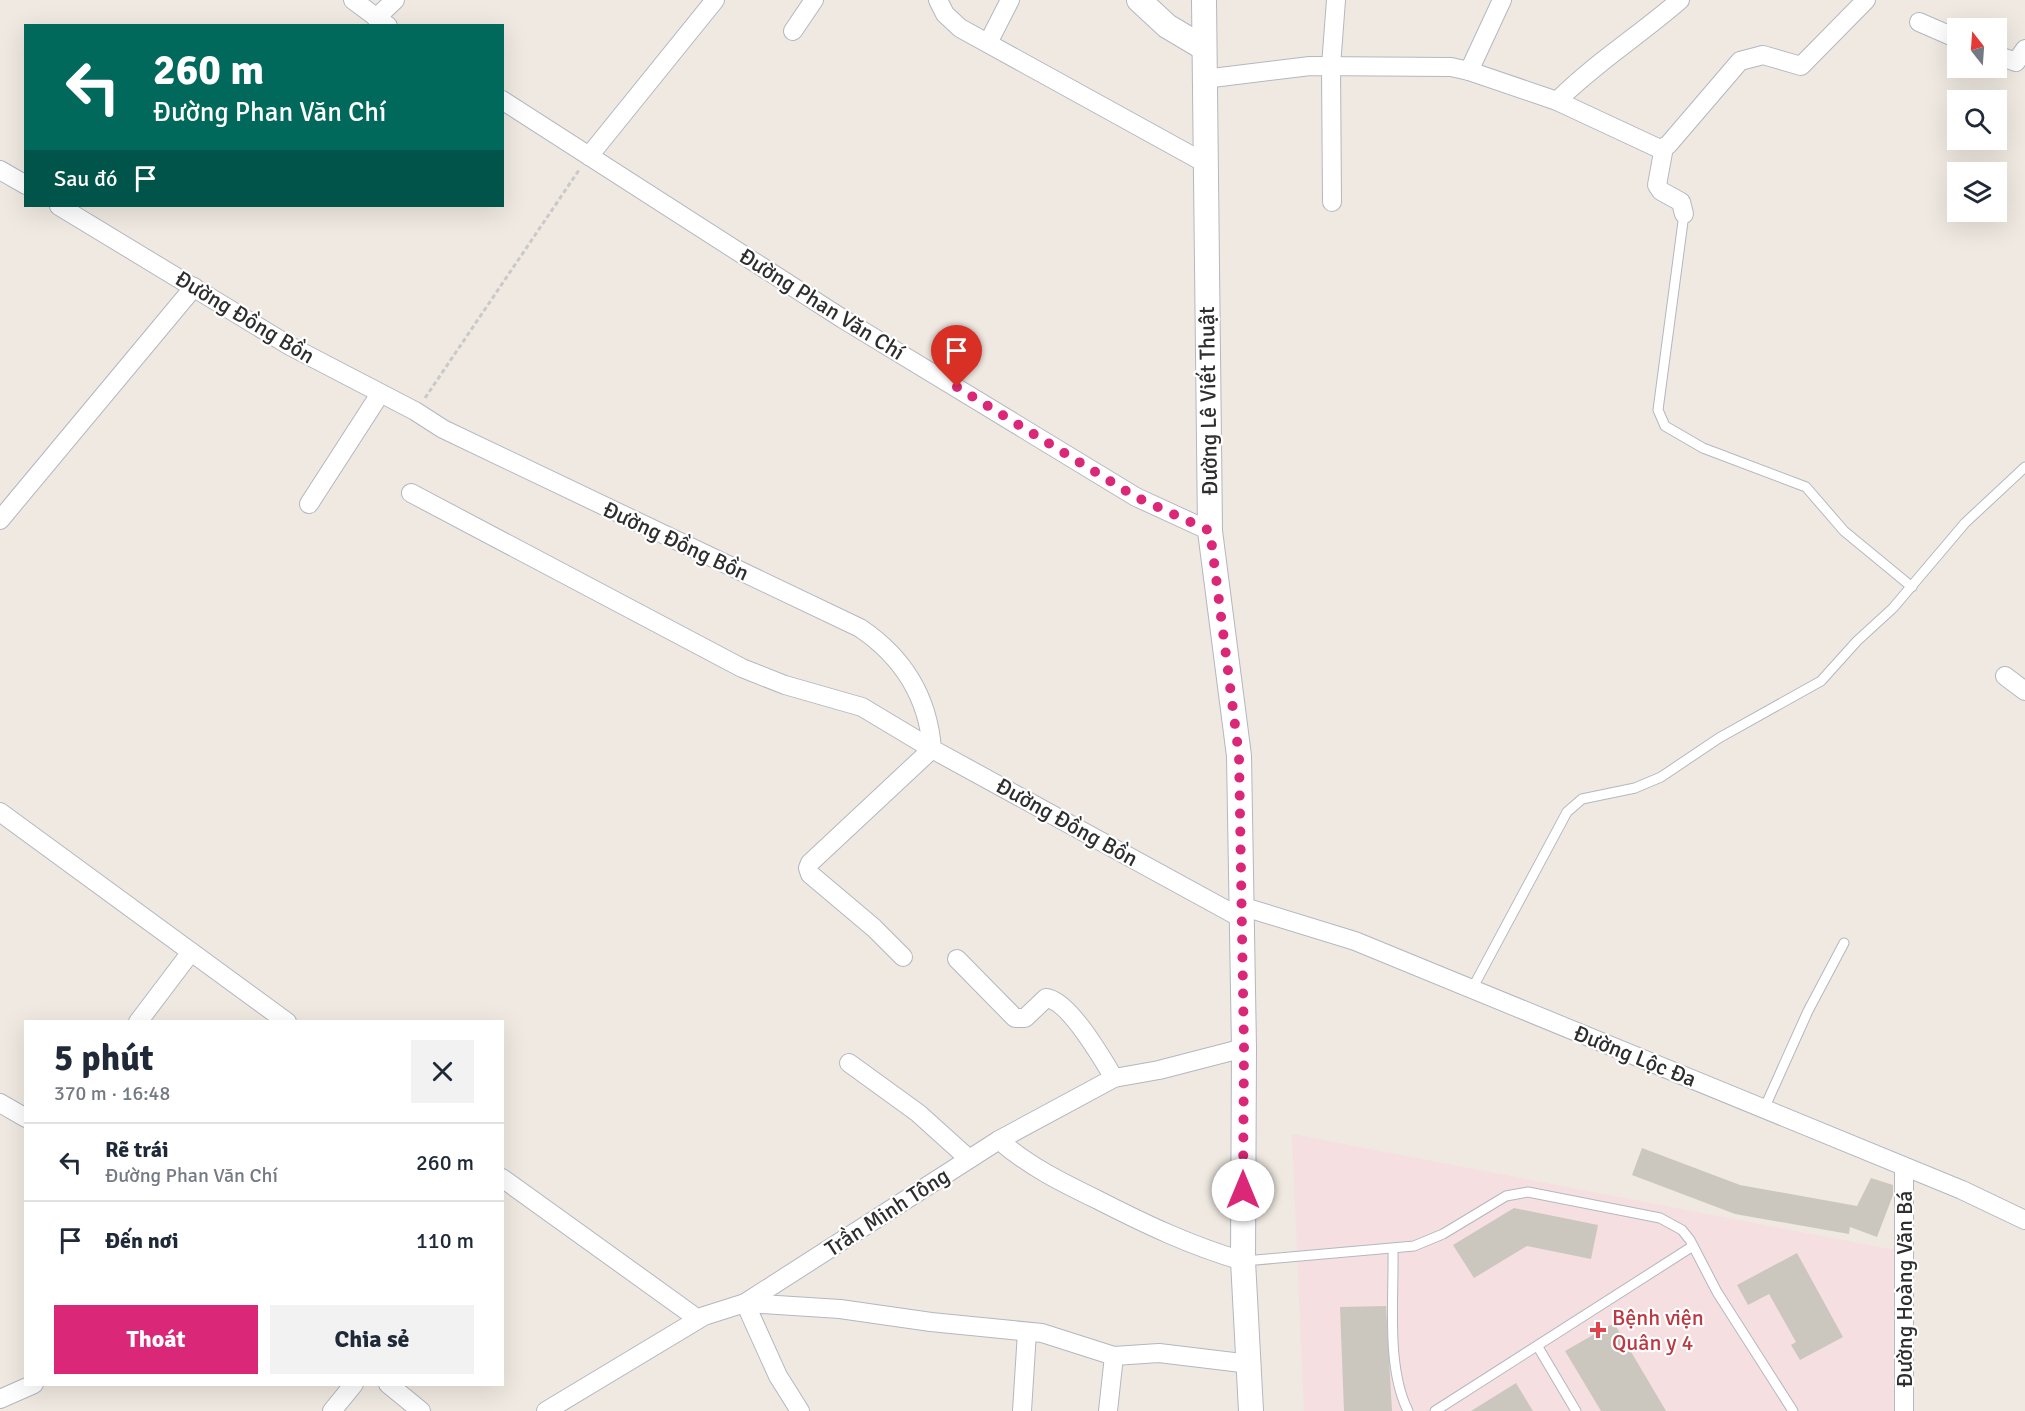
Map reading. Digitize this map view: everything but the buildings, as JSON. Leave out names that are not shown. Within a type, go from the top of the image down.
[{"type":"main road","points":[[1139,0],[1175,32],[1204,48]]},
{"type":"main road","name":"Đường Lê Viết Thuật","points":[[1204,0],[1210,531],[1239,756],[1244,1048],[1243,1261],[1251,1411]]},
{"type":"street","points":[[353,0],[382,22],[396,0]]},
{"type":"street","points":[[793,31],[814,0]]},
{"type":"street","points":[[938,0],[945,14],[954,23],[988,44],[1205,163]]},
{"type":"street","points":[[988,44],[1010,0]]},
{"type":"street","points":[[1332,202],[1331,66],[1336,0]]},
{"type":"street","points":[[1469,70],[1502,0]]},
{"type":"street","points":[[1557,101],[1588,70],[1618,50],[1680,0]]},
{"type":"street","points":[[1684,214],[1681,202],[1661,191],[1657,184],[1664,147],[1740,61],[1750,56],[1763,55],[1801,66],[1866,0]]},
{"type":"street","points":[[589,156],[706,3]]},
{"type":"street","points":[[1919,22],[1947,34]]},
{"type":"street","points":[[2007,59],[2016,62],[2025,49]]},
{"type":"street","points":[[1204,79],[1257,74],[1302,66],[1437,66],[1469,70],[1557,101],[1654,148],[1664,147]]},
{"type":"street","name":"Đường Phan Văn Chí","points":[[504,101],[843,319],[1136,497],[1210,531]]},
{"type":"street","points":[[0,170],[24,183]]},
{"type":"street","name":"Đường Đồng Bồn","points":[[61,207],[290,346],[415,411],[443,429],[860,628],[894,656],[916,688],[930,723],[932,749],[1241,912]]},
{"type":"street","points":[[0,520],[194,287]]},
{"type":"street","points":[[309,504],[380,394]]},
{"type":"street","points":[[411,493],[742,668],[785,685],[862,707],[932,749],[810,863],[808,868],[810,874],[874,928],[903,957]]},
{"type":"street","points":[[2005,676],[2025,691]]},
{"type":"street","points":[[0,813],[284,1020]]},
{"type":"street","name":"Đường Lộc Đa","points":[[1241,912],[1355,941],[1962,1190],[2025,1220]]},
{"type":"street","points":[[140,1020],[191,952]]},
{"type":"street","points":[[957,959],[1015,1018],[1025,1018],[1046,998],[1057,1002],[1083,1029],[1114,1078]]},
{"type":"street","name":"Trần Minh Tông","points":[[546,1411],[698,1319],[745,1303],[999,1140],[1114,1078],[1159,1070],[1244,1048]]},
{"type":"street","points":[[849,1063],[918,1113],[969,1159]]},
{"type":"street","points":[[0,1104],[24,1117]]},
{"type":"street","points":[[999,1140],[1046,1174],[1154,1229],[1197,1247],[1243,1261]]},
{"type":"street","name":"Đường Hoàng Văn Bá","points":[[1904,1168],[1904,1411]]},
{"type":"street","points":[[504,1179],[698,1319]]},
{"type":"street","points":[[800,1411],[778,1376],[745,1303],[840,1309],[931,1322],[1042,1333],[1114,1356],[1159,1353],[1250,1364]]},
{"type":"street","points":[[1022,1411],[1027,1332]]},
{"type":"street","points":[[1108,1411],[1114,1356]]},
{"type":"street","points":[[0,1399],[29,1386]]},
{"type":"street","points":[[332,1411],[352,1386]]},
{"type":"street","points":[[390,1386],[421,1411]]},
{"type":"lane","points":[[1684,214],[1658,410],[1665,426],[1717,455],[1806,487],[1844,531],[1912,587]]},
{"type":"lane","points":[[1472,989],[1567,812],[1574,804],[1582,799],[1635,788],[1661,777],[1719,738],[1812,687],[1830,673],[1857,641],[1912,587],[1965,523],[2025,467]]},
{"type":"lane","points":[[1764,1109],[1808,1011],[1844,943]]},
{"type":"lane","points":[[1243,1261],[1394,1250],[1432,1240],[1506,1196],[1528,1192],[1660,1218],[1682,1230],[1694,1246],[1717,1292],[1792,1411]]},
{"type":"lane","points":[[1435,1411],[1694,1246]]},
{"type":"lane","points":[[1394,1250],[1395,1374],[1400,1395],[1408,1411]]},
{"type":"lane","points":[[1538,1347],[1576,1411]]},
{"type":"path","points":[[415,411],[589,156]]},
{"type":"shaded area","name":"Bệnh viện Quân y 4","points":[[1292,1134],[1895,1250],[1896,1411],[1304,1411]]},
{"type":"place","name":"Bệnh viện Quân y 4","points":[[1598,1330]]},
{"type":"route","points":[[957,387],[1136,497],[1170,515],[1210,531],[1239,756],[1244,1048],[1243,1190]]}]
